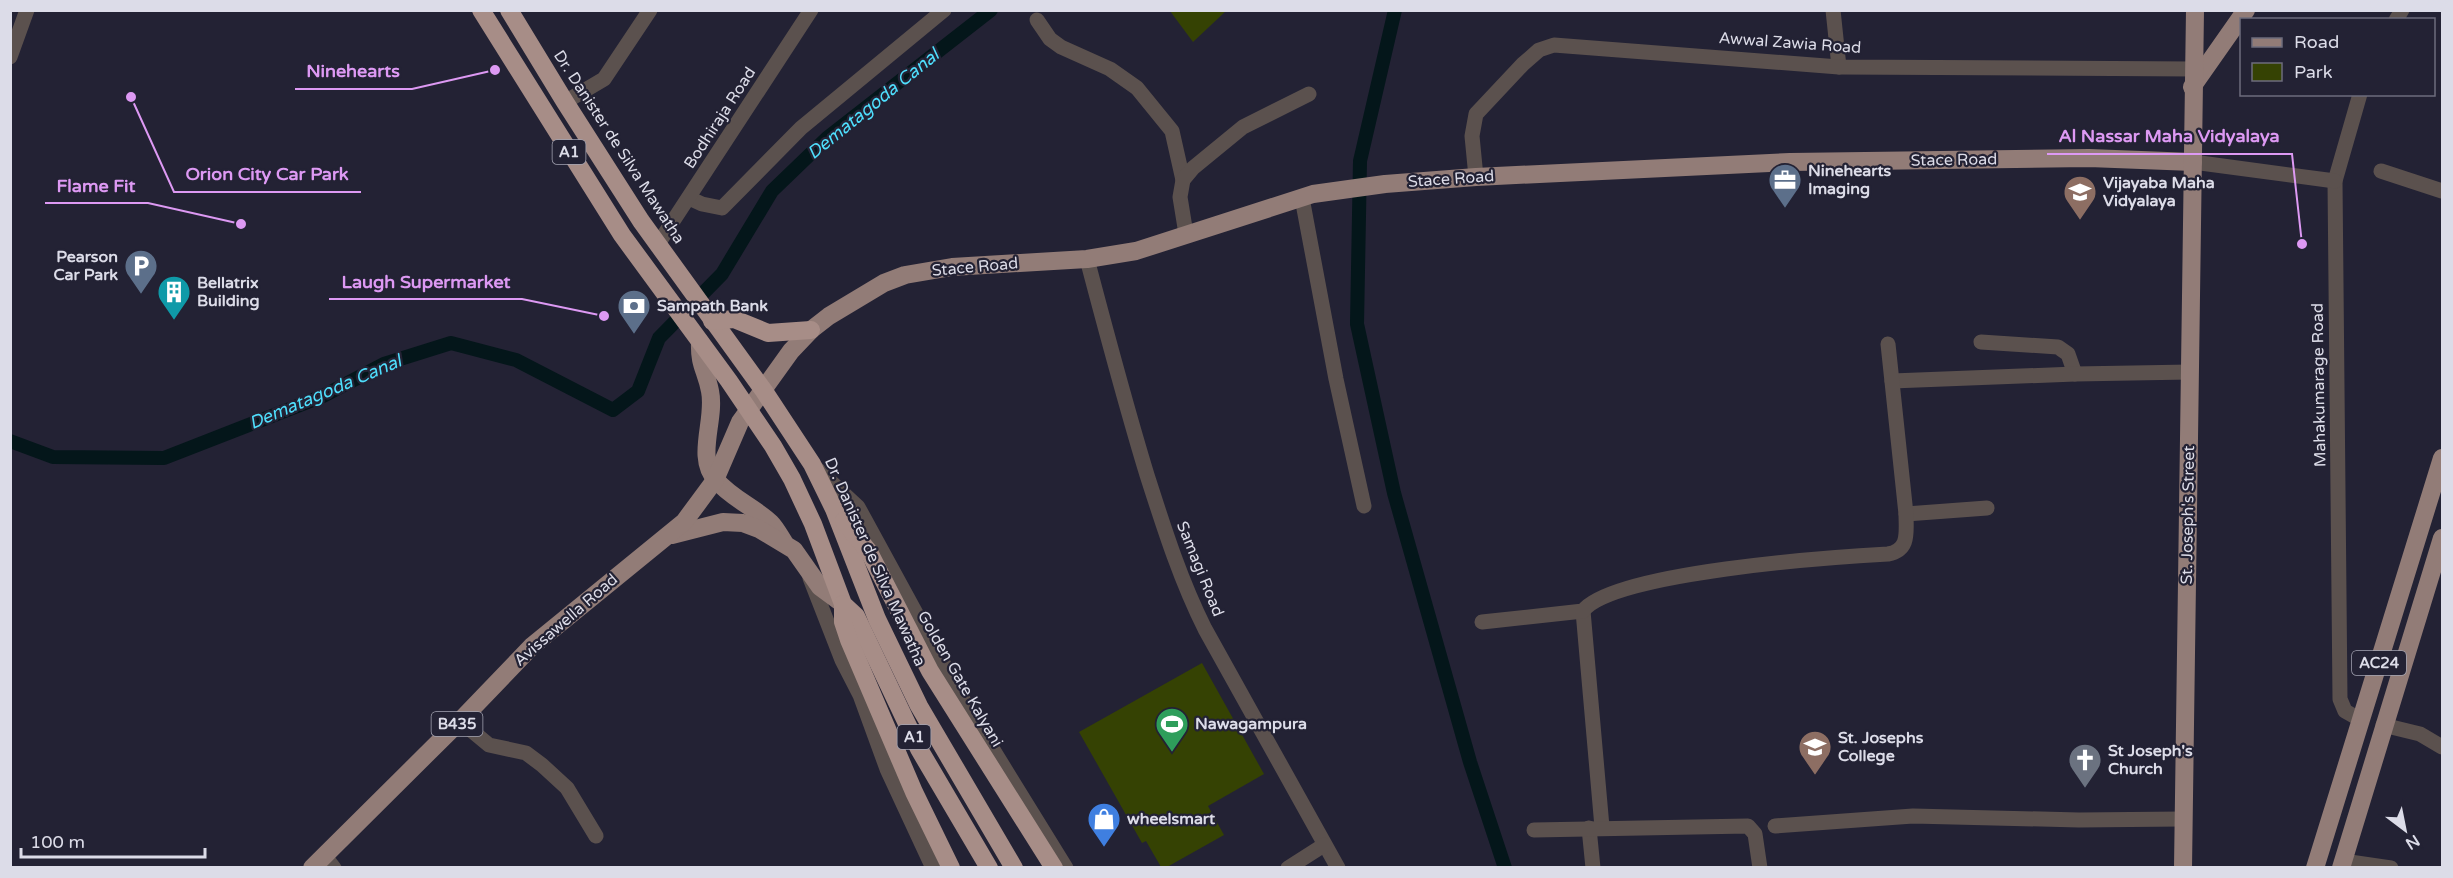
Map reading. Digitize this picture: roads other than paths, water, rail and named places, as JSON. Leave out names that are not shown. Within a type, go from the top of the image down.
[{"type":"highway","name":"A1","points":[[481,10],[621,235],[748,410],[783,463],[803,501],[843,604],[856,616],[929,767],[989,867]]},
{"type":"highway","name":"Dr. Danister de Silva Mawatha","points":[[509,10],[565,102],[658,244],[764,391],[812,464],[834,510],[860,580],[919,706],[1014,867]]},
{"type":"highway","points":[[711,319],[734,319],[768,333],[811,330]]},
{"type":"highway","name":"Golden Gate Kalyani","points":[[834,510],[869,552],[930,671],[1054,867]]},
{"type":"highway","points":[[843,604],[843,622],[849,640],[914,792],[951,867]]},
{"type":"main road","name":"St. Joseph's Street","points":[[2183,867],[2195,10]]},
{"type":"main road","points":[[2193,78],[2246,10]]},
{"type":"main road","name":"Stace Road","points":[[748,410],[786,358],[811,330],[884,283],[905,276],[952,267],[1087,259],[1136,251],[1322,193],[1385,184],[1476,177],[1790,162],[2089,158],[2193,162]]},
{"type":"main road","points":[[696,337],[701,366],[711,391],[712,407],[705,458],[716,480],[772,524],[784,542]]},
{"type":"main road","name":"Avissawella Road","points":[[324,863],[532,646],[667,537],[695,509],[716,480],[740,422],[748,410]]},
{"type":"main road","name":"AC24","points":[[2315,867],[2442,458]]},
{"type":"main road","points":[[667,537],[701,526],[733,522],[759,529],[795,550],[826,593],[843,604]]},
{"type":"main road","name":"AC24","points":[[2342,864],[2442,538]]},
{"type":"main road","points":[[2361,720],[2383,725]]},
{"type":"street","points":[[10,57],[27,10]]},
{"type":"street","points":[[565,102],[604,79],[650,10]]},
{"type":"street","name":"Bodhiraja Road","points":[[658,244],[811,10]]},
{"type":"street","points":[[689,198],[702,204],[722,208],[801,128],[944,10]]},
{"type":"street","points":[[1833,10],[1839,67]]},
{"type":"street","points":[[1037,20],[1050,39],[1061,47],[1110,69],[1137,88],[1172,131],[1184,180]]},
{"type":"street","name":"Awwal Zawia Road","points":[[1476,177],[1472,135],[1476,114],[1494,93],[1539,50],[1554,45],[1839,67],[2193,78]]},
{"type":"street","points":[[1186,234],[1180,197],[1184,180],[1193,168],[1243,127],[1309,94]]},
{"type":"street","name":"Mahakumarage Road","points":[[2359,96],[2336,181],[2340,699],[2345,711],[2361,720]]},
{"type":"street","points":[[2193,162],[2336,181]]},
{"type":"street","points":[[2381,171],[2442,191]]},
{"type":"street","points":[[1302,198],[1336,379],[1364,506]]},
{"type":"street","name":"Samagi Road","points":[[1087,259],[1123,397],[1178,571],[1205,629],[1338,867]]},
{"type":"street","points":[[1981,342],[2058,346],[2066,351],[2075,374]]},
{"type":"street","points":[[1482,622],[1583,611],[1592,603],[1612,594],[1678,576],[1757,565],[1894,552],[1904,546],[1906,514],[1888,344]]},
{"type":"street","points":[[1892,381],[2190,372]]},
{"type":"street","points":[[812,464],[858,507],[971,714],[1066,867]]},
{"type":"street","points":[[1906,514],[1987,508]]},
{"type":"street","points":[[804,563],[842,660],[860,695],[887,769],[933,867]]},
{"type":"street","points":[[1583,611],[1595,828],[1593,867]]},
{"type":"street","points":[[460,721],[489,745],[526,753],[542,765],[567,788],[596,836]]},
{"type":"street","points":[[2383,725],[2420,734],[2442,747]]},
{"type":"street","points":[[1775,826],[1913,816],[2079,820],[2182,819]]},
{"type":"street","points":[[1533,830],[1748,826],[1755,834],[1760,867]]},
{"type":"street","points":[[1288,867],[1324,845]]},
{"type":"street","points":[[2342,864],[2391,867]]},
{"type":"waterway","name":"Dematagoda Canal","points":[[10,441],[53,457],[164,458],[323,396],[384,364],[451,343],[516,360],[613,410],[638,391],[659,338],[722,274],[772,191],[827,138],[991,10]]},
{"type":"waterway","points":[[1395,10],[1360,161],[1357,324],[1394,493],[1470,762],[1505,868]]},
{"type":"place","name":"Ninehearts","points":[[495,70]]},
{"type":"place","name":"Orion City Car Park","points":[[131,97]]},
{"type":"place","name":"Ninehearts Imaging","points":[[1785,209]]},
{"type":"place","name":"Vijayaba Maha Vidyalaya","points":[[2080,221]]},
{"type":"place","name":"Flame Fit","points":[[241,224]]},
{"type":"place","name":"Al Nassar Maha Vidyalaya","points":[[2302,244]]},
{"type":"place","name":"Pearson Car Park","points":[[141,295]]},
{"type":"place","name":"Laugh Supermarket","points":[[604,316]]},
{"type":"place","name":"Bellatrix Building","points":[[174,321]]},
{"type":"place","name":"Sampath Bank","points":[[634,335]]},
{"type":"place","name":"Nawagampura","points":[[1172,753]]},
{"type":"place","name":"St. Josephs College","points":[[1815,776]]},
{"type":"place","name":"St Joseph's Church","points":[[2085,789]]},
{"type":"place","name":"wheelsmart","points":[[1104,848]]}]
